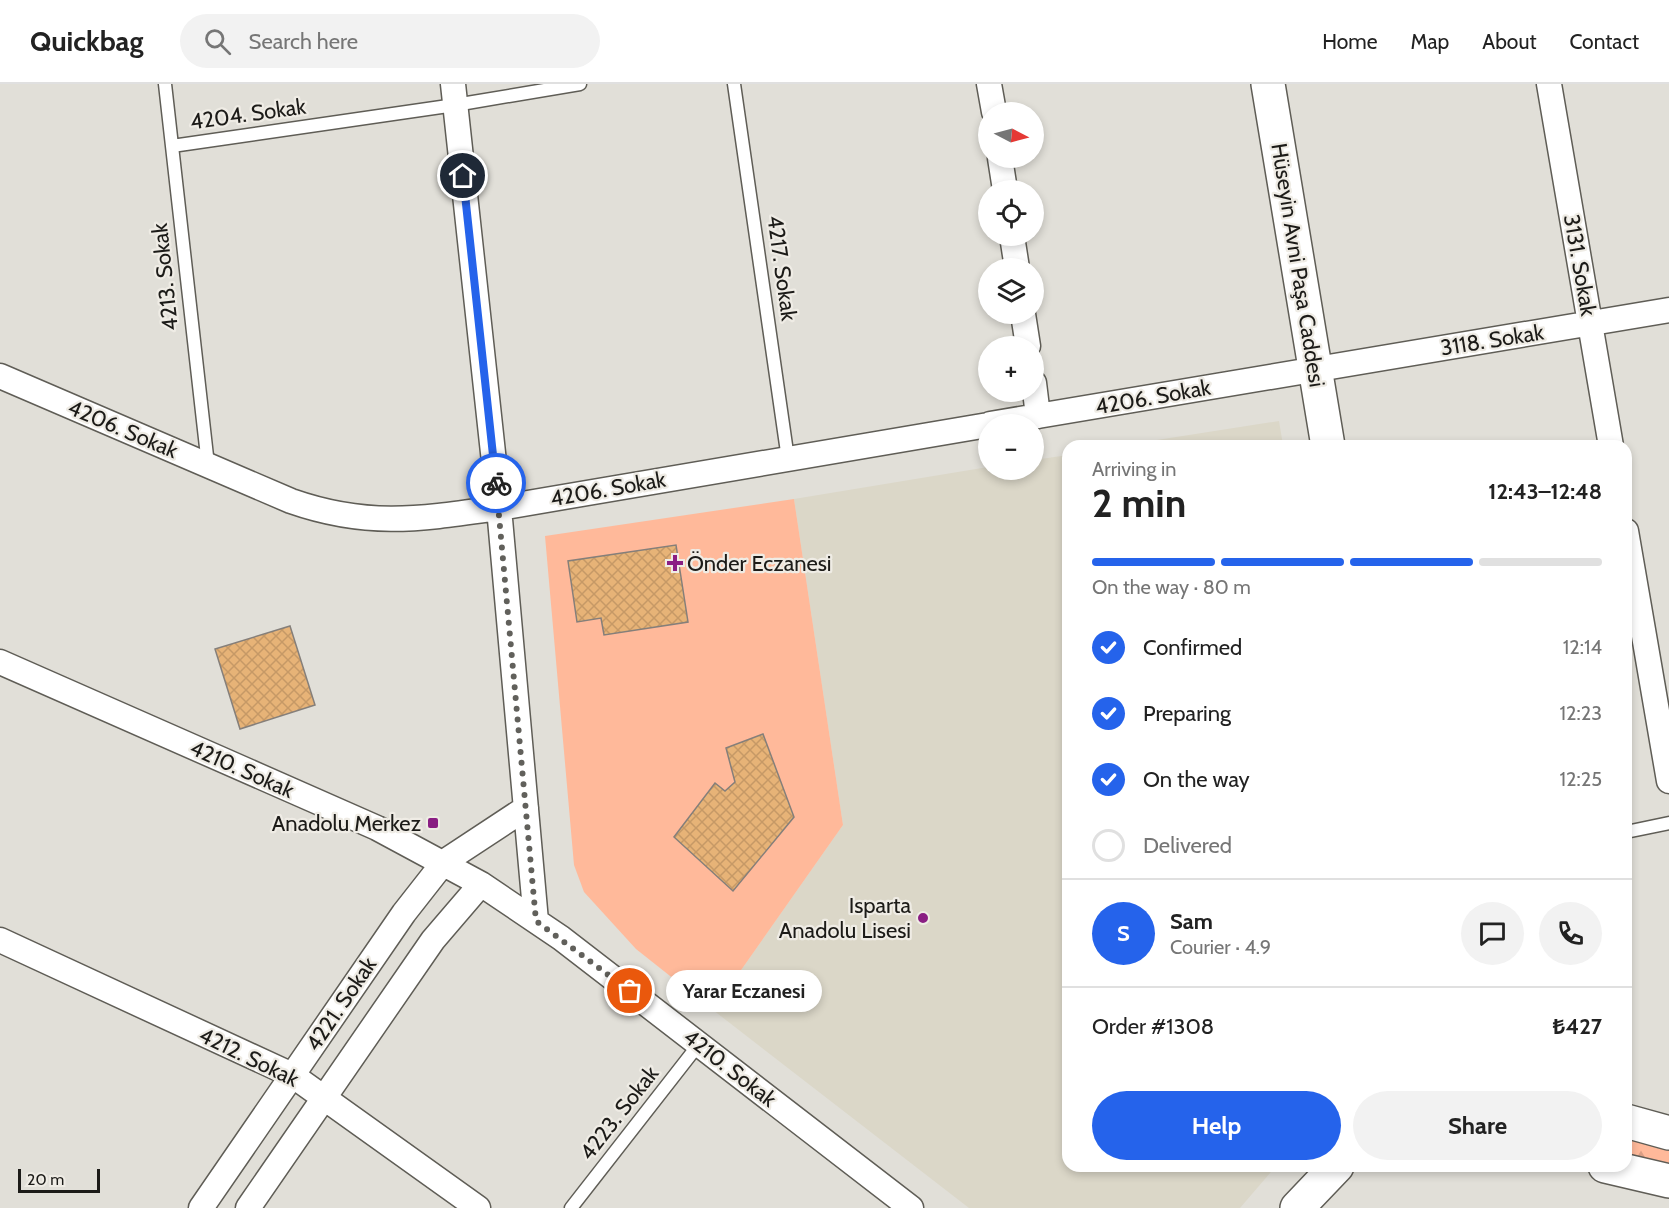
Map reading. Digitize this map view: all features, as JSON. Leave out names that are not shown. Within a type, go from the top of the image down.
[{"type":"main road","name":"Hüseyin Avni Paşa Caddesi","points":[[1268,84],[1327,440]]},
{"type":"main road","points":[[1632,1123],[1669,1133]]},
{"type":"main road","points":[[1297,1208],[1331,1172]]},
{"type":"main road","points":[[1308,1208],[1333,1172]]},
{"type":"main road","points":[[1631,1172],[1669,1181]]},
{"type":"street","points":[[989,84],[992,102]]},
{"type":"street","name":"3131. Sokak","points":[[1549,84],[1610,440]]},
{"type":"street","points":[[454,94],[499,508],[536,921]]},
{"type":"street","name":"3118. Sokak","points":[[1315,369],[1669,310]]},
{"type":"street","name":"4206. Sokak","points":[[1044,415],[1315,369]]},
{"type":"street","name":"4206. Sokak","points":[[0,376],[291,501],[344,516],[403,520],[499,508],[978,427]]},
{"type":"street","points":[[1632,566],[1669,781]]},
{"type":"street","name":"4210. Sokak","points":[[0,662],[377,828],[444,862],[481,884],[536,921],[911,1208]]},
{"type":"street","name":"4221. Sokak","points":[[201,1208],[404,913],[444,862],[526,808]]},
{"type":"street","name":"4221. Sokak","points":[[248,1208],[433,940],[481,884]]},
{"type":"street","name":"4212. Sokak","points":[[0,940],[292,1076],[325,1097],[478,1208]]},
{"type":"lane","name":"4213. Sokak","points":[[165,84],[208,465]]},
{"type":"lane","name":"4204. Sokak","points":[[172,146],[454,94],[580,84]]},
{"type":"lane","name":"4217. Sokak","points":[[734,84],[788,459]]},
{"type":"lane","points":[[1632,831],[1669,823]]},
{"type":"lane","name":"4223. Sokak","points":[[572,1208],[699,1044]]},
{"type":"shaded area","points":[[1279,421],[1282,440],[1157,440]]},
{"type":"shaded area","points":[[1062,456],[1062,1172],[1271,1172],[1240,1208],[969,1208],[713,1010],[843,825],[794,499],[978,469],[978,480],[1044,480],[1044,459]]},
{"type":"green space","points":[[794,499],[843,825],[713,1010],[636,949],[584,892],[574,865],[545,536]]},
{"type":"green space","points":[[1632,1137],[1669,1146],[1669,1167],[1632,1158]]},
{"type":"building","points":[[676,545],[688,622],[604,635],[601,618],[577,622],[568,561]]},
{"type":"building","points":[[290,626],[315,705],[240,729],[215,649]]},
{"type":"building","points":[[763,734],[794,817],[733,891],[674,837],[715,783],[725,791],[735,782],[726,748]]},
{"type":"way so far","points":[[496,483],[536,921],[630,991]]},
{"type":"place","name":"Önder Eczanesi","points":[[675,563]]},
{"type":"place","name":"Anadolu Merkez","points":[[433,823]]},
{"type":"place","name":"Isparta Anadolu Lisesi","points":[[923,918]]},
{"type":"place","name":"Yarar Eczanesi","points":[[630,991]]},
{"type":"route","points":[[463,176],[496,483]]}]
